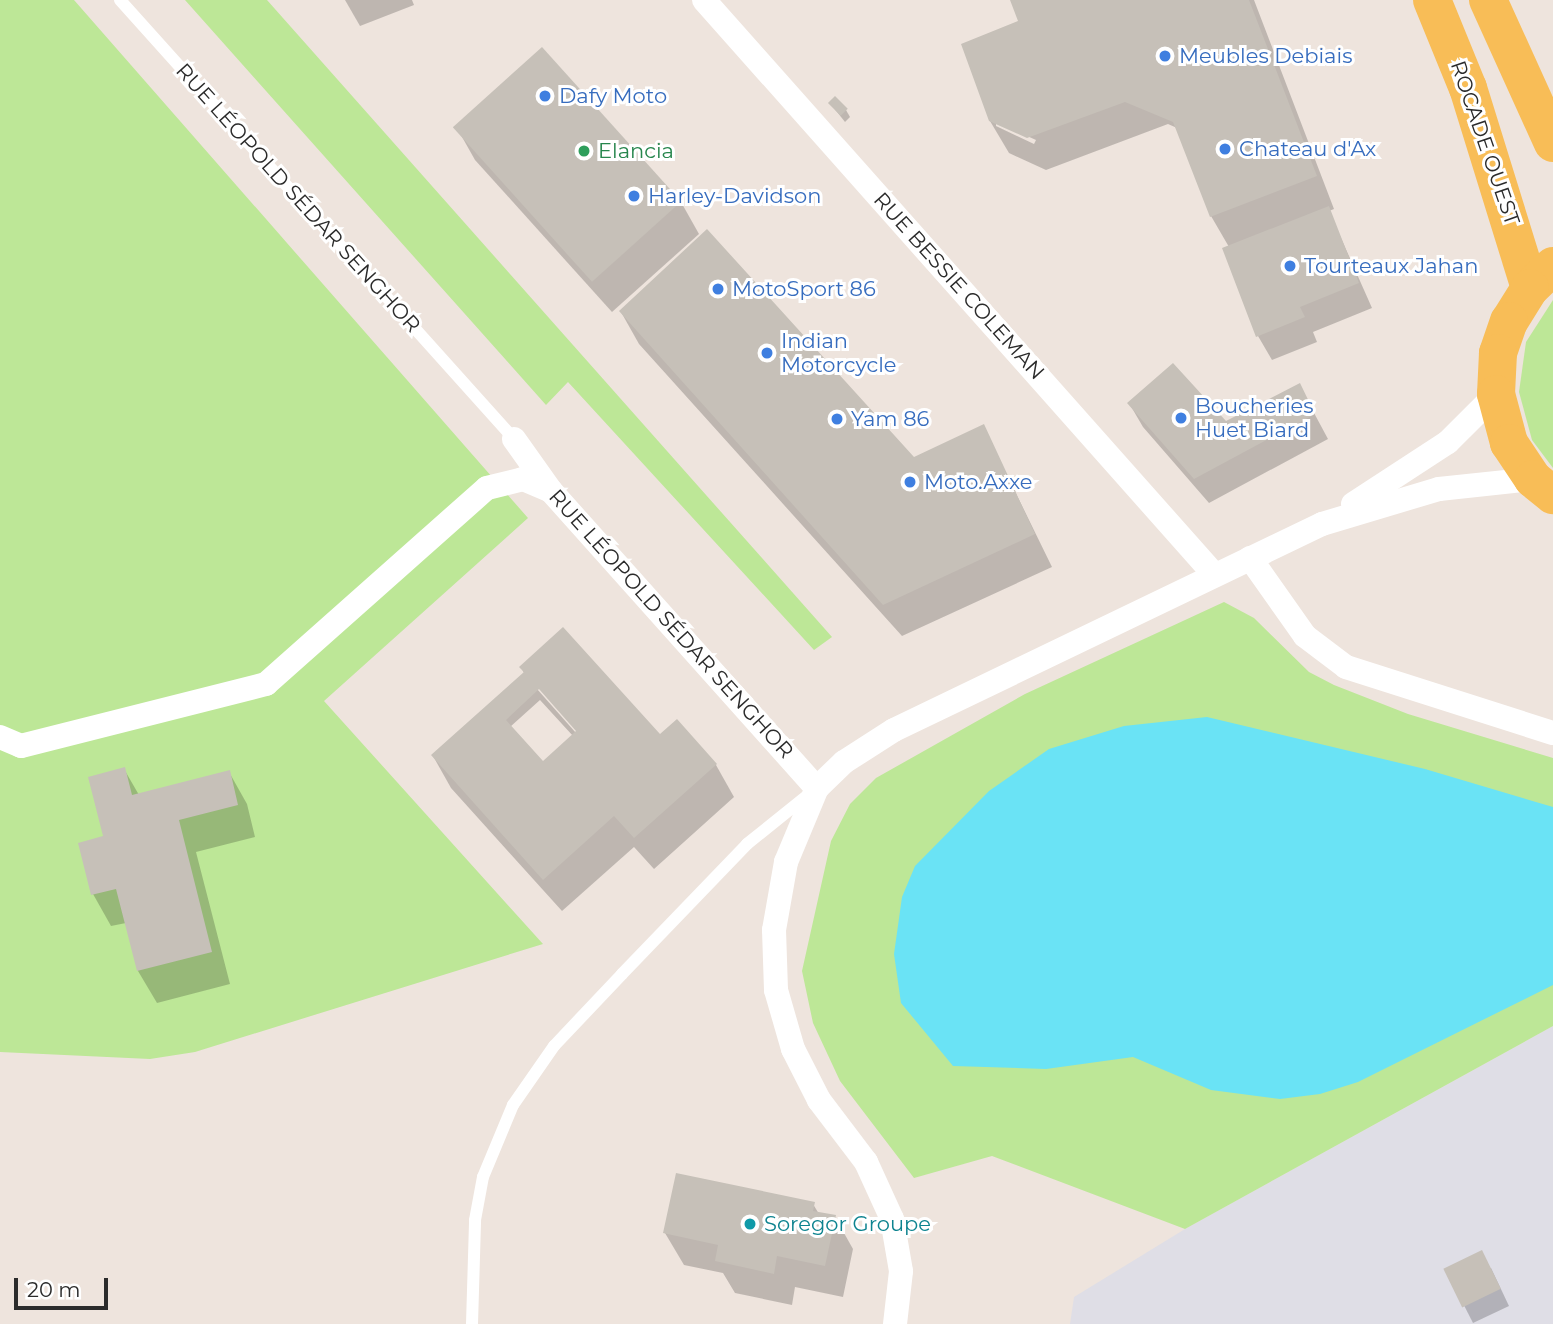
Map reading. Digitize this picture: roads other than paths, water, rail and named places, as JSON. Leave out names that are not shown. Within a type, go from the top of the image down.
[{"type":"main road","name":"ROCADE OUEST","points":[[1432,0],[1541,277]]},
{"type":"main road","points":[[1488,0],[1553,143]]},
{"type":"main road","points":[[1541,277],[1509,321],[1498,354],[1496,394],[1509,443],[1543,487]]},
{"type":"street","name":"RUE BESSIE COLEMAN","points":[[704,0],[1213,573]]},
{"type":"street","points":[[895,1324],[901,1271],[892,1219],[866,1162],[820,1100],[793,1049],[776,990],[774,930],[786,862],[817,788],[844,762],[894,730],[1213,573],[1322,524],[1447,442],[1496,394]]},
{"type":"street","name":"RUE LÉOPOLD SÉDAR SENGHOR","points":[[514,439],[551,491],[817,788]]},
{"type":"street","points":[[0,737],[21,747],[266,684],[487,488],[523,479],[551,491]]},
{"type":"street","points":[[1322,524],[1439,489],[1543,487]]},
{"type":"street","points":[[1250,558],[1305,636],[1346,667],[1553,733]]},
{"type":"lane","name":"RUE LÉOPOLD SÉDAR SENGHOR","points":[[120,0],[514,439]]},
{"type":"lane","points":[[472,1324],[475,1220],[483,1177],[513,1105],[554,1046],[670,924],[747,844],[817,788]]},
{"type":"water","points":[[1207,717],[1425,769],[1553,807],[1553,985],[1358,1082],[1320,1094],[1280,1099],[1211,1090],[1133,1057],[1046,1069],[953,1066],[901,1003],[894,954],[902,897],[915,866],[989,791],[1049,749],[1124,726]]},
{"type":"place","name":"Meubles Debiais","points":[[1165,56]]},
{"type":"place","name":"Dafy Moto","points":[[545,96]]},
{"type":"place","name":"Chateau d'Ax","points":[[1225,149]]},
{"type":"place","name":"Elancia","points":[[584,151]]},
{"type":"place","name":"Harley-Davidson","points":[[634,196]]},
{"type":"place","name":"Tourteaux Jahan","points":[[1290,266]]},
{"type":"place","name":"MotoSport 86","points":[[718,289]]},
{"type":"place","name":"Indian Motorcycle","points":[[767,353]]},
{"type":"place","name":"Boucheries Huet Biard","points":[[1181,418]]},
{"type":"place","name":"Yam 86","points":[[837,419]]},
{"type":"place","name":"Moto.Axxe","points":[[910,482]]},
{"type":"place","name":"Soregor Groupe","points":[[750,1224]]}]
